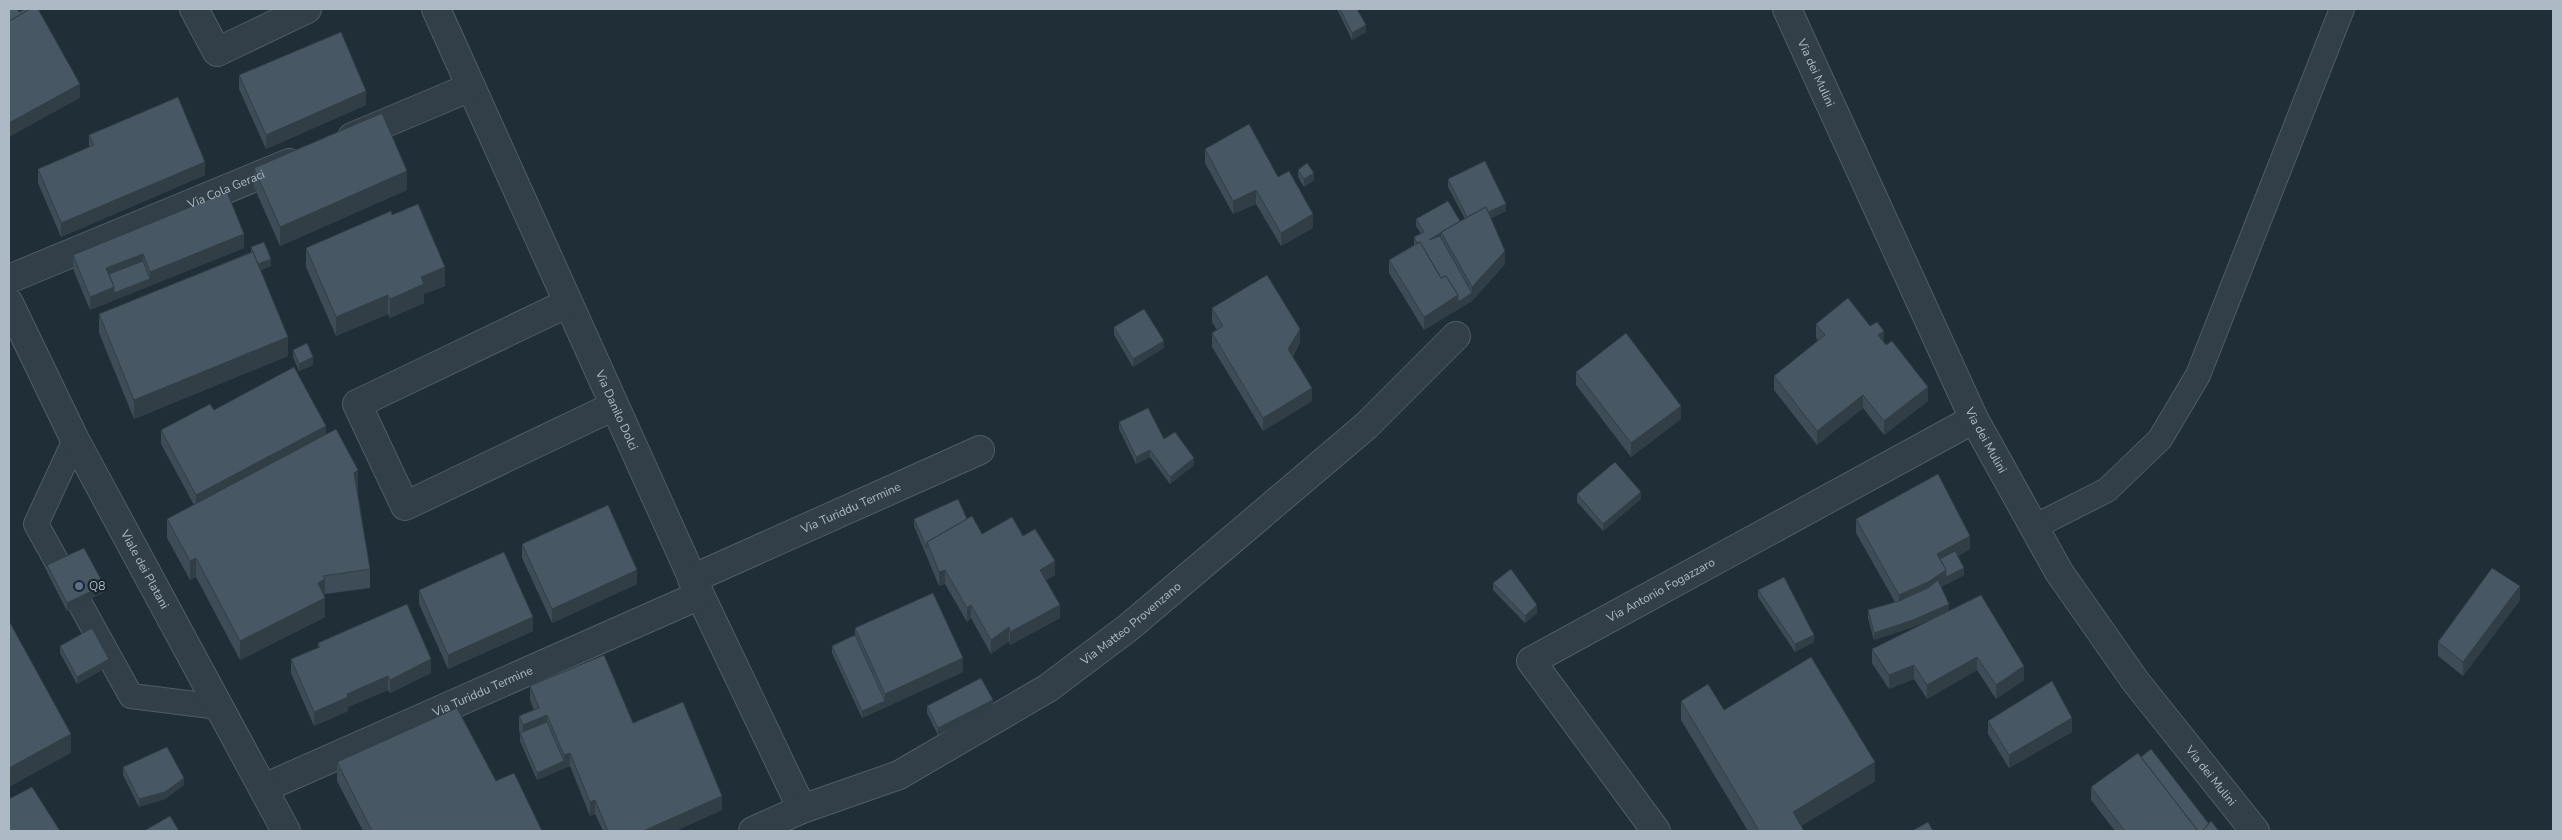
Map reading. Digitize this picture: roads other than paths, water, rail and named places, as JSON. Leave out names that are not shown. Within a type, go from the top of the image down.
[{"type":"street","points":[[194,9],[217,52],[307,9]]},
{"type":"street","name":"Via Danilo Dolci","points":[[436,9],[696,587],[802,809]]},
{"type":"street","name":"Via dei Mulini","points":[[1787,9],[1974,419],[2059,572],[2136,682],[2255,831]]},
{"type":"street","name":"Via Cola Geraci","points":[[9,279],[471,87]]},
{"type":"street","name":"Viale dei Platani","points":[[9,303],[74,440],[286,831]]},
{"type":"street","points":[[568,303],[356,404],[405,506],[614,406]]},
{"type":"street","name":"Via Matteo Provenzano","points":[[753,831],[802,809],[899,775],[1048,688],[1129,627],[1366,426],[1456,336]]},
{"type":"street","name":"Via Antonio Fogazzaro","points":[[1656,831],[1531,661],[1974,419]]},
{"type":"street","name":"Via Turiddu Termine","points":[[264,788],[696,587],[980,450]]},
{"type":"lane","points":[[2034,526],[2107,490],[2160,439],[2198,375],[2342,9]]},
{"type":"lane","points":[[74,440],[36,524],[131,696],[219,707]]},
{"type":"place","name":"Q8","points":[[79,586]]}]
